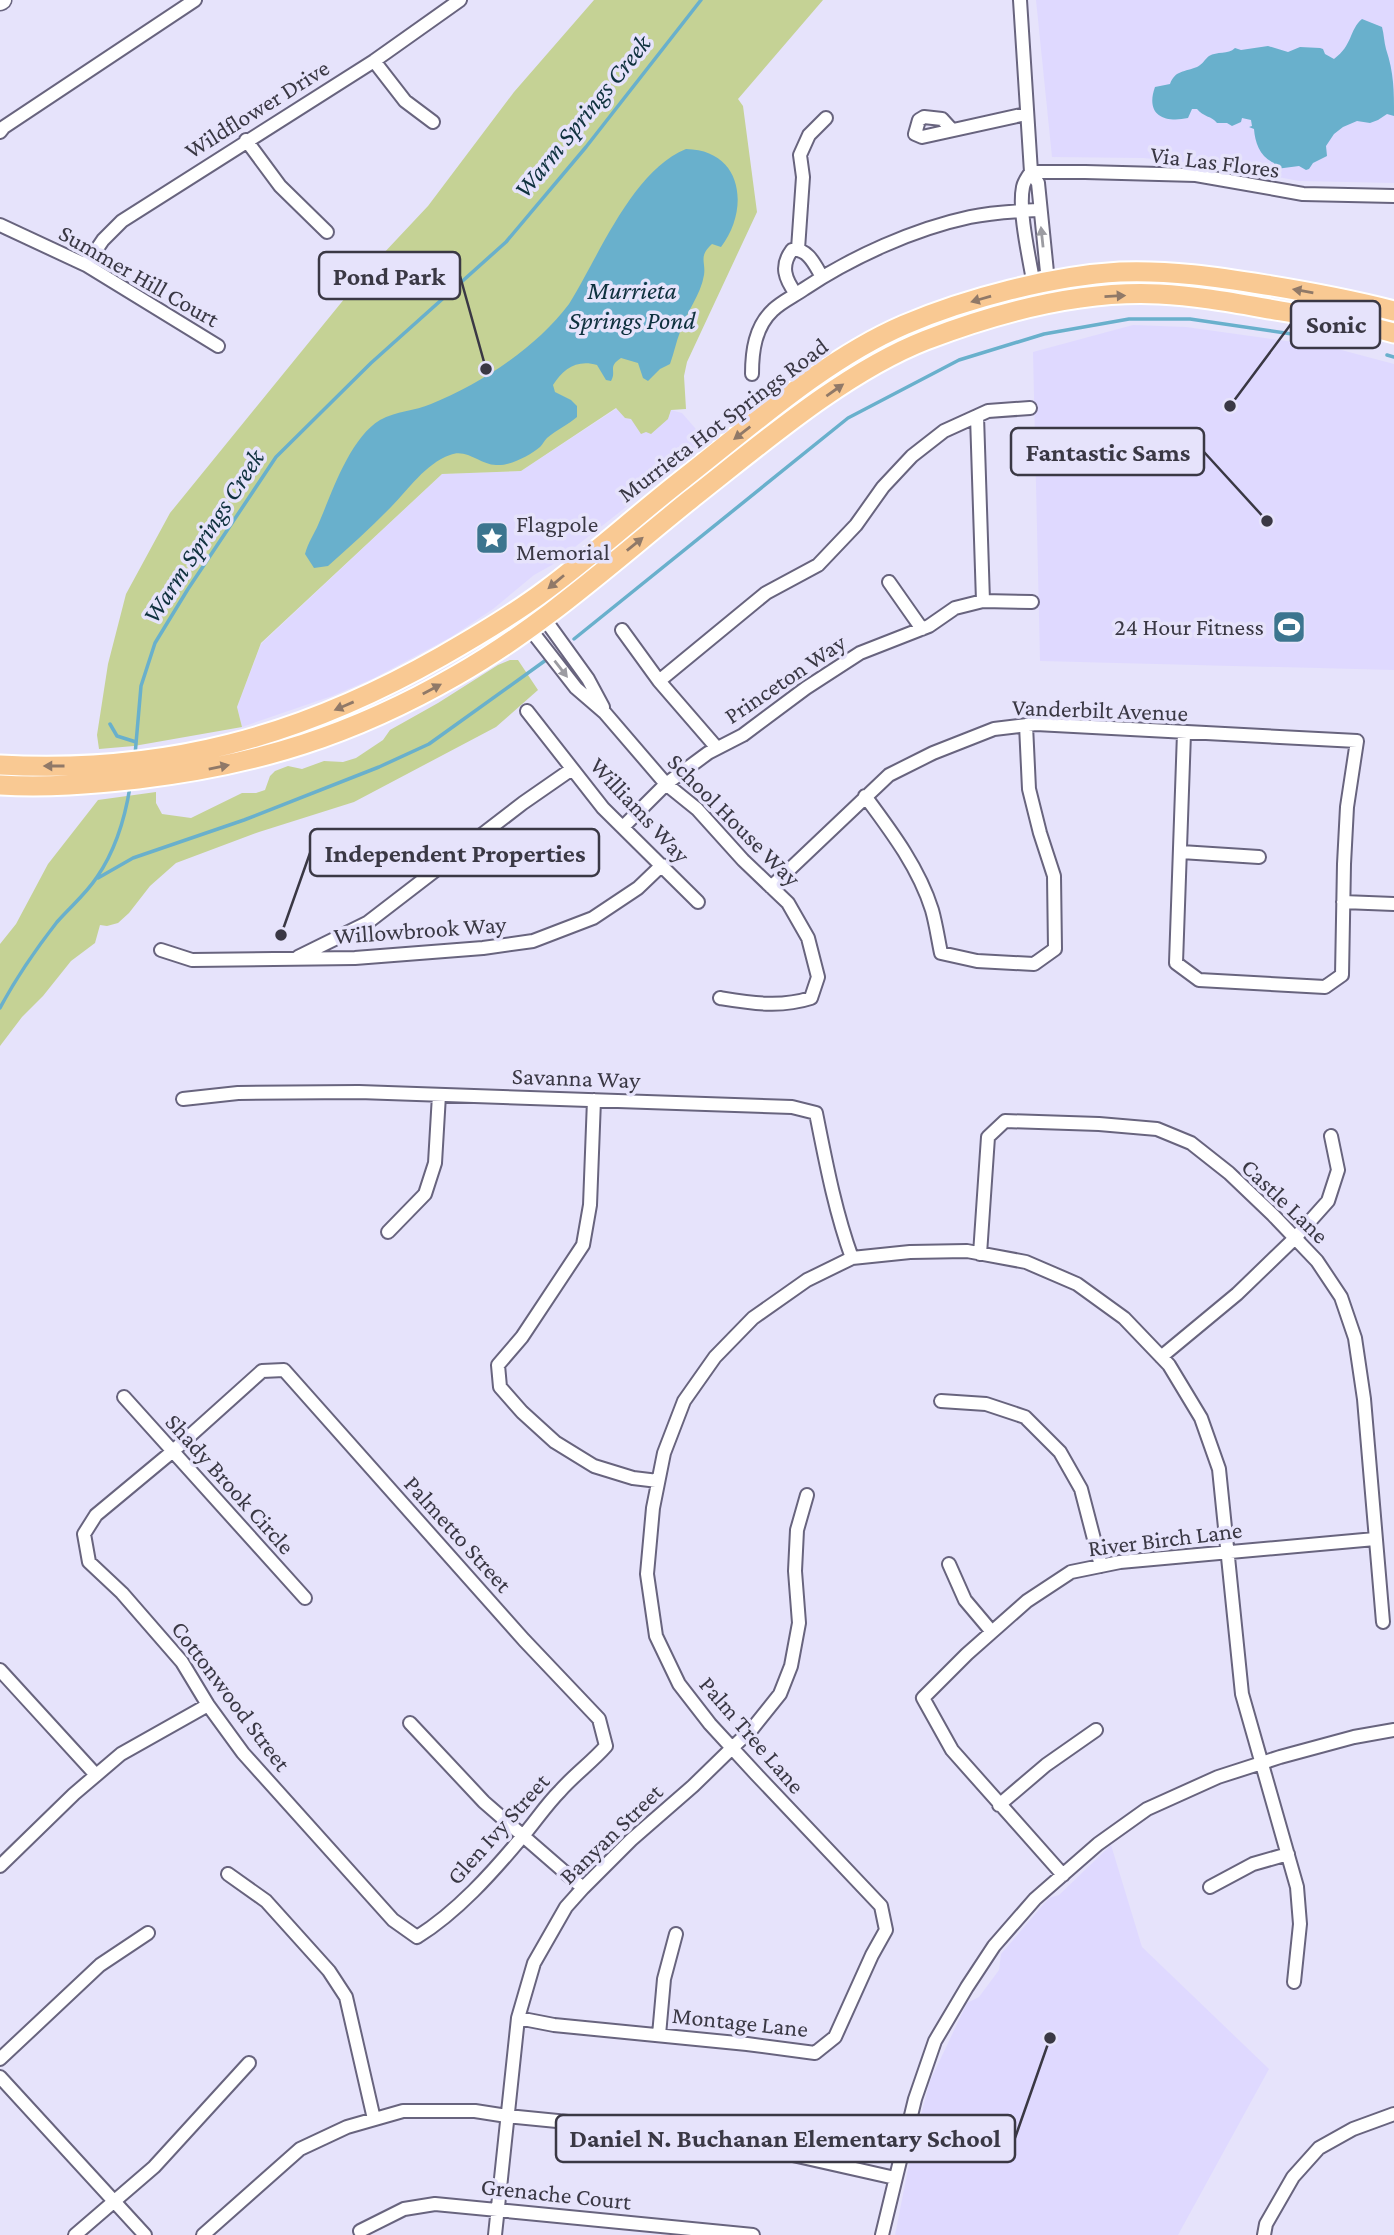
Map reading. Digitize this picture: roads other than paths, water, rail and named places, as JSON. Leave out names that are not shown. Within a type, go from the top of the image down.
[{"type":"main road","name":"Murrieta Hot Springs Road","points":[[155,768],[218,747],[261,737],[349,704],[401,680],[465,643],[523,606],[838,361],[901,327],[944,310],[1041,284],[1118,272],[1161,272],[1200,275],[1315,293],[1394,311]]},
{"type":"main road","name":"Murrieta Hot Springs Road","points":[[0,785],[73,786],[105,774],[244,762],[344,732],[460,674],[536,622],[789,423],[849,380],[923,341],[982,321],[1048,304],[1096,297],[1155,294],[1206,298],[1347,322],[1394,333]]},
{"type":"main road","name":"Murrieta Hot Springs Road","points":[[0,765],[48,766],[105,774]]},
{"type":"street","points":[[0,132],[50,95],[195,0]]},
{"type":"street","name":"Wildflower Drive","points":[[86,265],[103,240],[122,221],[374,61],[460,0]]},
{"type":"street","points":[[1020,0],[1031,172],[1038,183],[1041,284]]},
{"type":"street","points":[[374,61],[405,101],[433,122]]},
{"type":"street","points":[[951,130],[1026,114]]},
{"type":"street","points":[[798,249],[803,177],[800,155],[809,135],[826,118]]},
{"type":"street","points":[[246,140],[280,186],[327,232]]},
{"type":"street","points":[[1031,172],[1023,187],[1025,237],[1048,304]]},
{"type":"street","name":"Via Las Flores","points":[[1031,172],[1196,175],[1303,194],[1394,196]]},
{"type":"street","points":[[752,374],[752,353],[760,330],[773,310],[822,277],[855,259],[918,232],[973,216],[1039,210]]},
{"type":"street","name":"Summer Hill Court","points":[[0,225],[86,265],[218,346]]},
{"type":"street","points":[[796,295],[789,285],[784,266],[792,250],[798,249],[807,255],[822,277]]},
{"type":"street","points":[[659,681],[766,593],[818,565],[912,456],[944,431],[988,411],[1030,408]]},
{"type":"street","points":[[977,416],[983,601]]},
{"type":"street","points":[[889,582],[922,629]]},
{"type":"street","name":"Princeton Way","points":[[623,827],[666,784],[717,748],[743,735],[806,688],[860,653],[922,629],[956,608],[983,601],[1032,602]]},
{"type":"street","name":"School House Way","points":[[523,606],[536,622]]},
{"type":"street","name":"School House Way","points":[[523,606],[588,679],[605,713],[666,784],[697,809],[743,860],[788,903],[808,938],[818,976],[811,998],[791,1004],[763,1004],[719,998]]},
{"type":"street","points":[[622,630],[659,681],[717,748]]},
{"type":"street","name":"Williams Way","points":[[527,711],[603,808],[698,902]]},
{"type":"street","points":[[865,796],[891,831],[919,879],[932,910],[941,953],[977,961],[1034,964],[1055,949],[1055,876],[1040,834],[1029,789],[1026,725]]},
{"type":"street","name":"Vanderbilt Avenue","points":[[771,887],[889,775],[933,753],[994,729],[1048,725],[1356,741],[1347,807],[1343,902]]},
{"type":"street","points":[[1184,733],[1176,963],[1199,980],[1325,986],[1342,975],[1343,902],[1394,904]]},
{"type":"street","points":[[294,959],[367,923],[523,803],[572,769]]},
{"type":"street","points":[[1181,852],[1259,857]]},
{"type":"street","name":"Willowbrook Way","points":[[160,950],[192,960],[355,958],[483,948],[533,941],[593,918],[638,888],[662,865]]},
{"type":"street","name":"Savanna Way","points":[[183,1098],[238,1093],[359,1092],[792,1107],[816,1113],[828,1178],[852,1258]]},
{"type":"street","points":[[388,1232],[425,1194],[435,1163],[439,1095]]},
{"type":"street","points":[[594,1100],[590,1205],[583,1245],[530,1326],[498,1365],[500,1387],[522,1412],[555,1442],[594,1466],[633,1478],[659,1480]]},
{"type":"street","name":"Castle Lane","points":[[980,1254],[988,1137],[1005,1121],[1157,1129],[1191,1143],[1228,1174],[1317,1261],[1341,1297],[1355,1338],[1364,1399],[1382,1622]]},
{"type":"street","points":[[1161,1357],[1237,1294],[1295,1238],[1328,1201],[1338,1170],[1331,1136]]},
{"type":"street","name":"Palm Tree Lane","points":[[886,1930],[881,1906],[710,1724],[679,1684],[656,1636],[647,1574],[653,1508],[664,1453],[684,1402],[715,1357],[753,1318],[807,1280],[852,1258],[910,1252],[967,1251],[1026,1262],[1077,1284],[1124,1318],[1169,1365],[1201,1418],[1219,1469],[1242,1695],[1297,1887],[1300,1924],[1294,1982]]},
{"type":"street","name":"Palmetto Street","points":[[173,1451],[262,1371],[284,1370],[524,1640],[599,1719],[606,1746]]},
{"type":"street","name":"Shady Brook Circle","points":[[124,1397],[305,1598]]},
{"type":"street","points":[[941,1402],[986,1404],[1025,1417],[1060,1452],[1082,1489],[1101,1566]]},
{"type":"street","name":"Cottonwood Street","points":[[173,1451],[96,1515],[84,1534],[89,1562],[122,1592],[182,1662],[208,1705],[243,1753],[393,1920],[417,1937]]},
{"type":"street","name":"Banyan Street","points":[[495,2235],[518,2018],[534,1963],[566,1907],[583,1888],[752,1729],[780,1694],[791,1666],[799,1623],[795,1572],[797,1530],[807,1495]]},
{"type":"street","name":"River Birch Lane","points":[[999,1805],[951,1750],[923,1698],[1027,1601],[1071,1572],[1120,1562],[1375,1539]]},
{"type":"street","points":[[949,1564],[965,1600],[992,1632]]},
{"type":"street","points":[[0,1670],[96,1775]]},
{"type":"street","points":[[0,1866],[121,1754],[208,1705]]},
{"type":"street","points":[[410,1723],[484,1802],[583,1888]]},
{"type":"street","points":[[1063,1875],[999,1805],[1046,1765],[1096,1730]]},
{"type":"street","points":[[882,2235],[915,2099],[935,2041],[994,1946],[1035,1899],[1098,1844],[1147,1809],[1218,1777],[1261,1763],[1354,1737],[1394,1730]]},
{"type":"street","name":"Glen Ivy Street","points":[[417,1937],[436,1925],[480,1883],[561,1789],[606,1746]]},
{"type":"street","points":[[1210,1887],[1253,1864],[1288,1854]]},
{"type":"street","points":[[228,1874],[266,1901],[329,1971],[346,1997],[374,2119]]},
{"type":"street","name":"Montage Lane","points":[[518,2018],[554,2025],[815,2053],[835,2037],[886,1930]]},
{"type":"street","points":[[0,2059],[100,1965],[148,1933]]},
{"type":"street","points":[[659,2035],[664,1979],[677,1934]]},
{"type":"street","points":[[75,2235],[154,2167],[249,2063]]},
{"type":"street","points":[[0,2077],[145,2235]]},
{"type":"street","points":[[203,2235],[300,2149],[348,2127],[403,2111],[475,2111],[709,2136],[895,2178]]},
{"type":"street","points":[[1264,2235],[1266,2224],[1293,2177],[1319,2148],[1353,2129],[1394,2114]]},
{"type":"street","name":"Grenache Court","points":[[360,2231],[404,2209],[435,2204],[753,2235]]},
{"type":"water","points":[[1362,19],[1382,27],[1392,74],[1394,116],[1387,114],[1370,123],[1357,121],[1343,127],[1326,146],[1327,156],[1313,163],[1309,169],[1299,166],[1276,169],[1274,163],[1259,149],[1254,129],[1249,127],[1252,126],[1251,120],[1242,118],[1241,122],[1232,126],[1217,123],[1197,109],[1192,109],[1188,118],[1179,119],[1164,118],[1155,110],[1155,87],[1170,84],[1178,74],[1199,66],[1212,55],[1235,48],[1241,50],[1268,46],[1288,52],[1300,47],[1323,49],[1325,54],[1334,59],[1345,48]]},
{"type":"water","name":"Murrieta Springs Pond","points":[[686,149],[705,152],[720,159],[730,170],[736,184],[738,200],[736,216],[721,247],[712,244],[705,252],[702,282],[670,364],[660,369],[648,381],[643,378],[638,363],[621,358],[614,364],[611,381],[606,380],[597,365],[583,363],[571,367],[561,374],[553,385],[555,392],[577,406],[577,417],[546,439],[540,447],[519,460],[501,465],[456,453],[441,459],[425,471],[376,522],[328,566],[314,568],[305,554],[350,453],[359,440],[386,417],[425,406],[469,386],[507,363],[541,335],[569,304],[633,195],[667,160]]},
{"type":"waterway","name":"Warm Springs Creek","points":[[135,755],[141,686],[155,643],[276,457],[371,363],[506,242],[586,147],[701,0]]},
{"type":"waterway","points":[[574,639],[848,418],[959,360],[1044,334],[1129,319],[1190,319],[1326,339]]},
{"type":"waterway","points":[[1387,355],[1394,357]]},
{"type":"waterway","points":[[98,878],[133,858],[244,820],[379,767],[429,744],[546,660]]},
{"type":"waterway","points":[[110,724],[117,736],[136,742]]},
{"type":"waterway","name":"Warm Springs Creek","points":[[0,1008],[41,943],[88,889],[103,867],[118,834],[130,787]]},
{"type":"place","name":"Pond Park","points":[[486,369]]},
{"type":"place","name":"Sonic","points":[[1230,406]]},
{"type":"place","name":"Fantastic Sams","points":[[1267,521]]},
{"type":"place","name":"Flagpole Memorial","points":[[492,538]]},
{"type":"place","name":"24 Hour Fitness","points":[[1289,627]]},
{"type":"place","name":"Independent Properties","points":[[281,935]]},
{"type":"place","name":"Daniel N. Buchanan Elementary School","points":[[1050,2038]]}]
